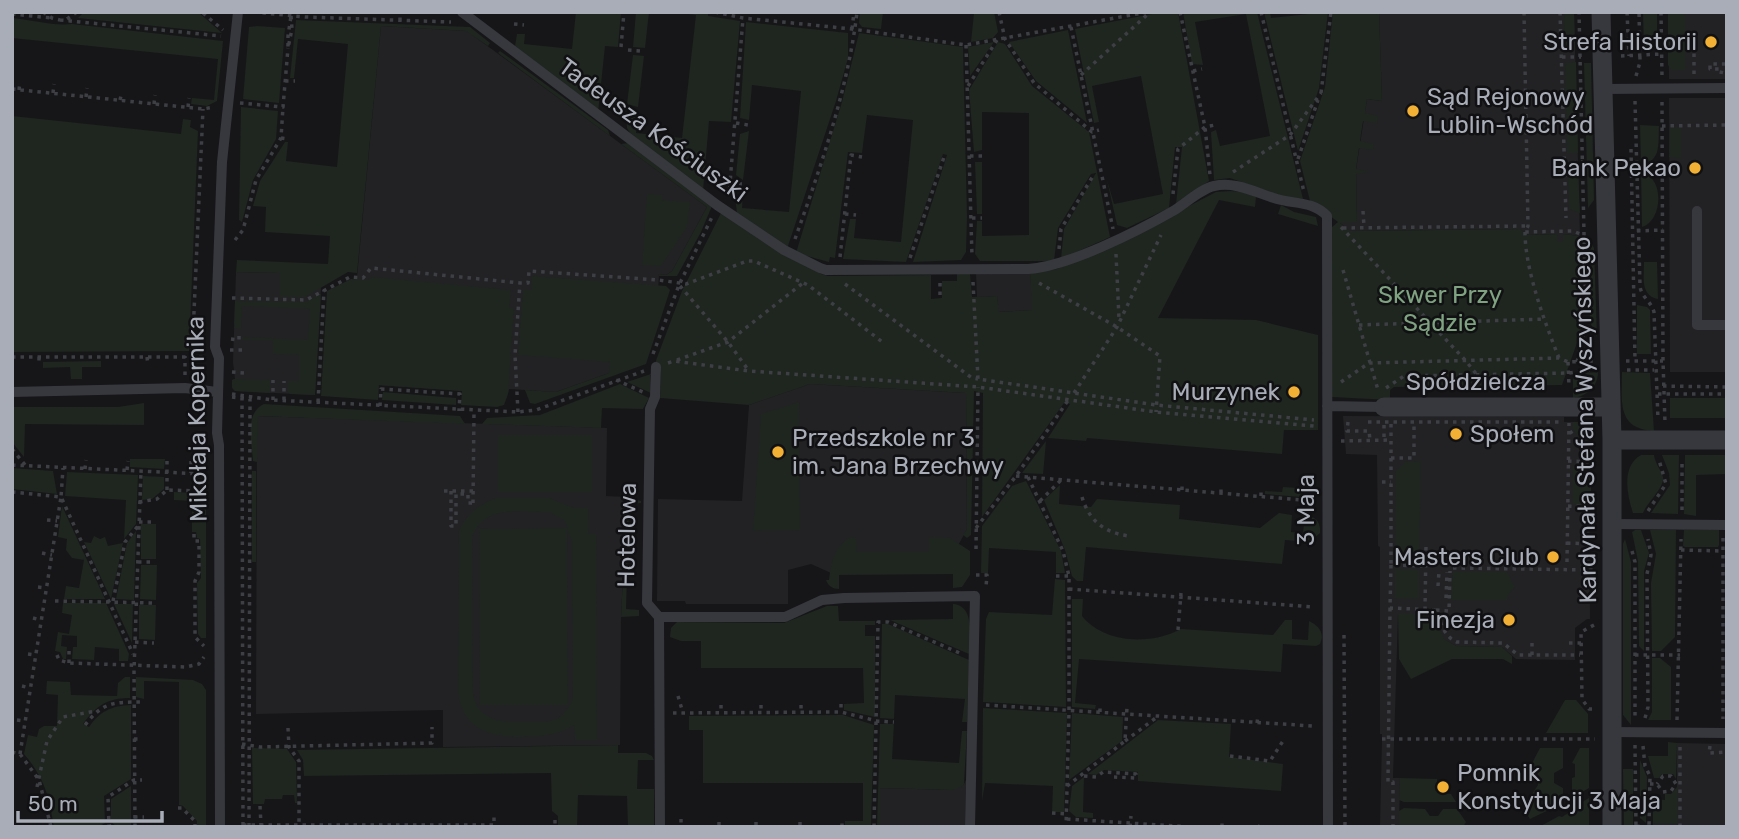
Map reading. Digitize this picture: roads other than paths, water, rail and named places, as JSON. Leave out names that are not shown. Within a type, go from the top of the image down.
[{"type":"street","name":"Kardynała Stefana Wyszyńskiego","points":[[1601,12],[1611,407],[1604,446],[1612,524],[1602,733],[1612,827]]},
{"type":"street","name":"Spółdzielcza","points":[[1385,406],[1611,407]]},
{"type":"street","points":[[1604,446],[1727,440]]},
{"type":"lane","name":"Mikołaja Kopernika","points":[[220,827],[217,433],[219,358],[215,347],[222,162],[238,12]]},
{"type":"lane","name":"Tadeusza Kościuszki","points":[[462,12],[619,132],[790,254],[823,269],[972,270]]},
{"type":"lane","points":[[1603,89],[1727,88]]},
{"type":"lane","name":"3 Maja","points":[[972,270],[1033,269],[1057,265],[1171,212],[1212,186],[1242,187],[1278,199],[1307,204],[1327,216],[1328,827]]},
{"type":"lane","points":[[1696,211],[1696,325],[1727,325]]},
{"type":"lane","name":"Hotelowa","points":[[652,368],[655,397],[650,409],[647,603],[659,617],[660,827]]},
{"type":"lane","points":[[12,392],[185,388],[217,392]]},
{"type":"lane","points":[[1327,406],[1385,406]]},
{"type":"lane","points":[[1612,524],[1727,525]]},
{"type":"lane","points":[[659,617],[785,617],[822,600],[975,596],[970,827]]},
{"type":"lane","points":[[1602,733],[1725,728]]},
{"type":"place","name":"Strefa Historii","points":[[1711,42]]},
{"type":"place","name":"Sąd Rejonowy Lublin-Wschód","points":[[1413,111]]},
{"type":"place","name":"Bank Pekao","points":[[1695,168]]},
{"type":"place","name":"Murzynek","points":[[1294,392]]},
{"type":"place","name":"Społem","points":[[1456,434]]},
{"type":"place","name":"Przedszkole nr 3 im. Jana Brzechwy","points":[[778,452]]},
{"type":"place","name":"Masters Club","points":[[1553,557]]},
{"type":"place","name":"Finezja","points":[[1509,620]]},
{"type":"place","name":"Pomnik Konstytucji 3 Maja","points":[[1443,787]]},
{"type":"park label","name":"Skwer Przy Sądzie","points":[[1440,309]]}]
